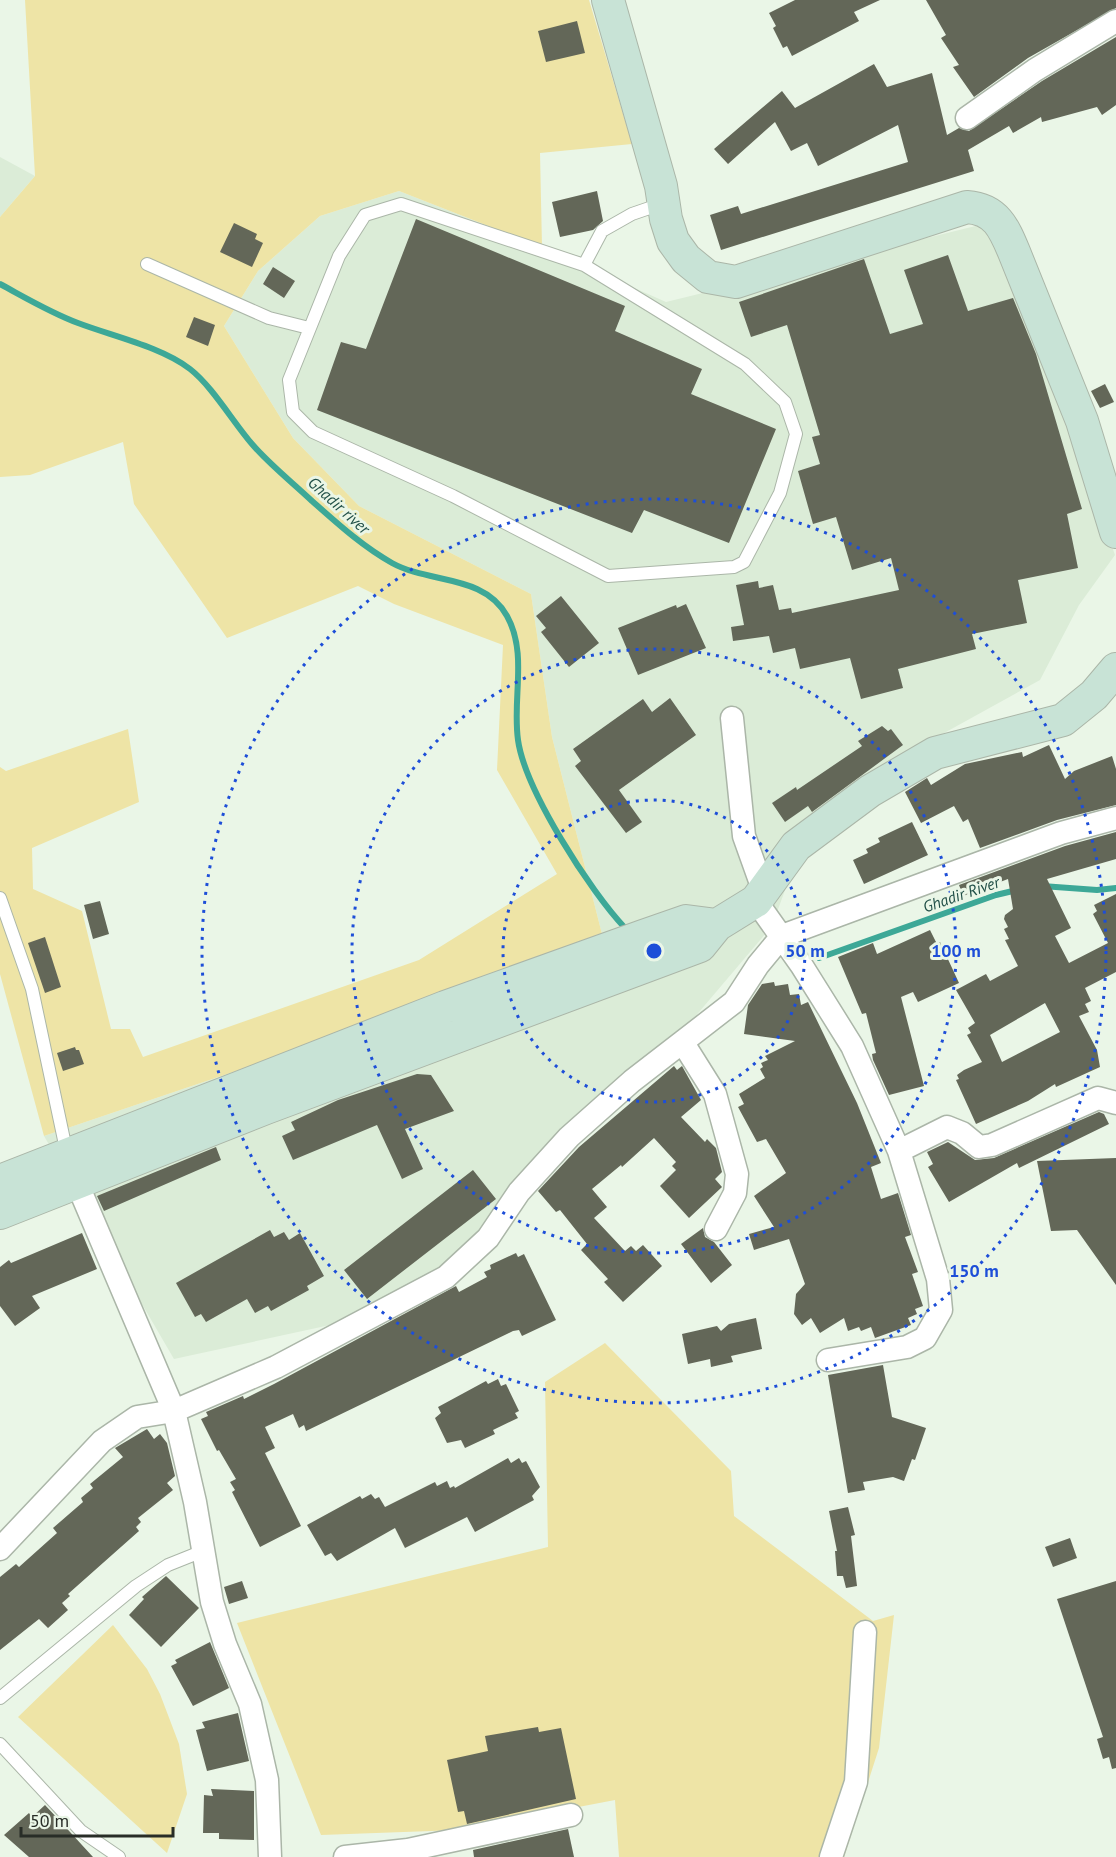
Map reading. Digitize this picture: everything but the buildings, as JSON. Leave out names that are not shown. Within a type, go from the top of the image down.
[{"type":"street","points":[[609,0],[661,186],[673,241],[686,259],[708,277],[727,282],[751,278],[951,211],[978,208],[989,212],[1004,227],[1078,411],[1102,479],[1116,532]]},
{"type":"street","points":[[967,118],[1035,70],[1116,21]]},
{"type":"street","points":[[0,1213],[71,1169],[413,1019],[686,921],[717,925],[760,896],[796,846],[870,791],[935,753],[1063,720],[1094,695],[1116,669]]},
{"type":"street","points":[[732,718],[744,836],[760,896],[782,936],[852,1046],[899,1151],[938,1279],[941,1310],[925,1338],[907,1347],[828,1360]]},
{"type":"street","points":[[0,1550],[102,1441],[137,1417],[174,1411],[276,1367],[446,1277],[488,1238],[519,1192],[569,1137],[632,1082],[734,1002],[758,965],[782,936],[1061,832],[1116,818]]},
{"type":"street","points":[[683,1043],[715,1094],[737,1174],[735,1193],[716,1229]]},
{"type":"street","points":[[899,1151],[947,1127],[962,1133],[979,1147],[992,1145],[1098,1098],[1116,1103]]},
{"type":"street","points":[[0,1181],[71,1169]]},
{"type":"street","points":[[71,1169],[174,1411],[195,1502],[212,1602],[225,1644],[250,1704],[267,1780],[270,1857]]},
{"type":"street","points":[[831,1857],[856,1782],[865,1632]]},
{"type":"street","points":[[345,1857],[408,1850],[571,1815]]},
{"type":"lane","points":[[584,265],[602,231],[632,214],[664,203]]},
{"type":"lane","points":[[401,204],[584,265],[745,364],[785,402],[796,434],[780,494],[744,562],[734,567],[608,576],[453,496],[313,432],[293,412],[289,380],[339,256],[364,215],[401,204]]},
{"type":"lane","points":[[147,264],[269,318],[309,328]]},
{"type":"lane","points":[[0,898],[32,989],[71,1169]]},
{"type":"lane","points":[[0,1698],[136,1586],[168,1565],[202,1551]]},
{"type":"lane","points":[[0,1744],[81,1831],[119,1857]]},
{"type":"shaded area","points":[[25,0],[589,0],[632,144],[540,153],[542,247],[399,191],[320,216],[258,271],[224,326],[293,438],[359,506],[531,594],[552,737],[605,946],[44,1136],[0,974],[0,767],[6,771],[128,729],[139,802],[32,848],[33,889],[82,911],[111,1029],[130,1029],[143,1057],[419,960],[557,874],[497,770],[503,645],[394,604],[358,586],[227,638],[134,504],[123,442],[30,475],[0,477],[0,217],[35,176]]},
{"type":"shaded area","points":[[0,157],[35,176],[0,217]]},
{"type":"shaded area","points":[[399,191],[542,247],[666,302],[996,221],[1115,555],[1079,605],[1040,680],[888,764],[793,868],[772,926],[666,1051],[574,1127],[503,1228],[367,1317],[174,1359],[44,1136],[605,946],[552,737],[531,594],[359,506],[293,438],[224,326],[258,271],[320,216]]},
{"type":"shaded area","points":[[605,1343],[731,1471],[734,1516],[873,1621],[894,1615],[879,1748],[844,1857],[619,1857],[615,1800],[459,1830],[321,1835],[237,1623],[548,1547],[545,1382]]},
{"type":"shaded area","points":[[113,1625],[147,1669],[160,1694],[179,1744],[187,1794],[167,1853],[18,1717]]},
{"type":"waterway","name":"Ghadir river","points":[[0,284],[68,319],[151,348],[179,361],[206,385],[266,459],[360,542],[407,570],[471,586],[485,593],[497,603],[507,616],[517,646],[517,724],[523,761],[561,839],[594,890],[625,928]]},
{"type":"waterway","name":"Ghadir River","points":[[1042,886],[1097,890],[1116,888]]},
{"type":"waterway","name":"Ghadir River","points":[[819,958],[996,895],[1017,890]]}]
